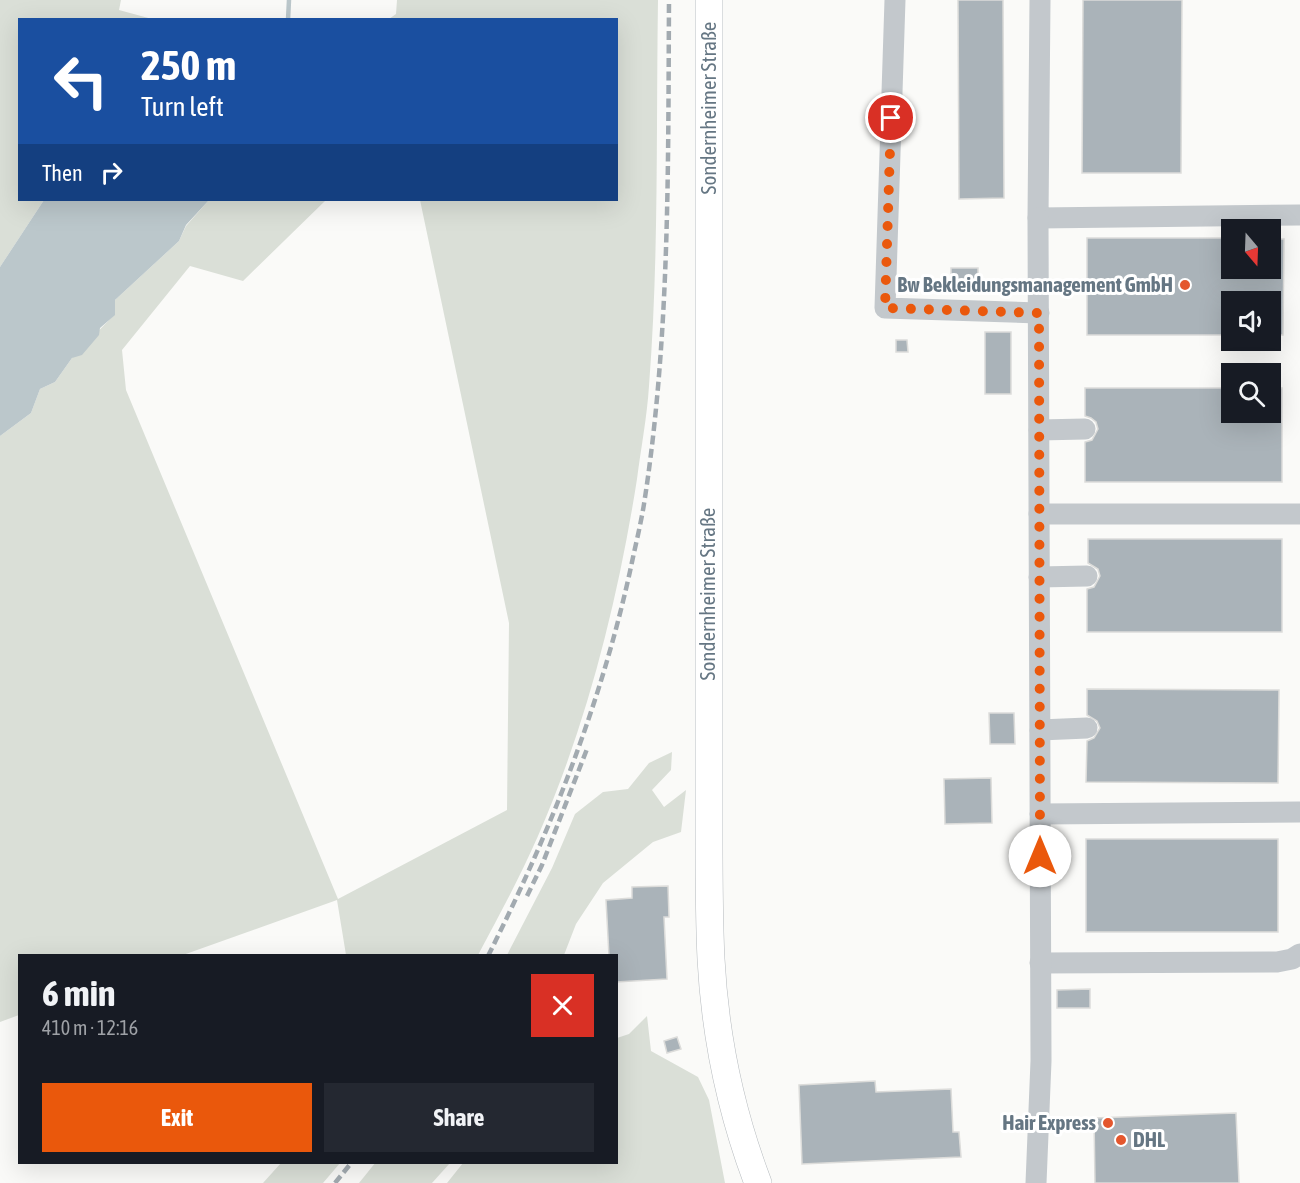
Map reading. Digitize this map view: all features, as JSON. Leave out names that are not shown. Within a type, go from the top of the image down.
[{"type":"main road","name":"Sondernheimer Straße","points":[[709,0],[708,835],[711,960],[725,1068],[738,1121],[758,1183]]},
{"type":"street","points":[[896,0],[885,308],[1039,313]]},
{"type":"street","points":[[1036,1183],[1041,1020],[1038,218],[1040,0]]},
{"type":"street","points":[[1038,218],[1299,219]]},
{"type":"street","points":[[1039,430],[1085,429]]},
{"type":"street","points":[[1039,514],[1300,514]]},
{"type":"street","points":[[1039,577],[1088,576]]},
{"type":"street","points":[[1040,730],[1087,728]]},
{"type":"street","points":[[1040,814],[1300,812]]},
{"type":"street","points":[[1040,963],[1277,962],[1292,959],[1300,954]]},
{"type":"shaded area","points":[[0,0],[121,0],[119,10],[148,18],[18,18],[18,201],[43,201],[0,267]]},
{"type":"shaded area","points":[[397,0],[658,0],[654,290],[645,421],[629,524],[610,616],[586,706],[556,793],[524,866],[479,954],[346,954],[337,900],[186,954],[18,954],[18,1015],[0,1022],[0,436],[31,413],[40,389],[55,382],[72,358],[114,315],[115,300],[179,241],[186,226],[208,201],[325,201],[243,281],[190,266],[122,350],[126,390],[338,899],[507,810],[509,623],[420,201],[618,201],[618,18],[390,18],[396,14]]},
{"type":"shaded area","points":[[43,201],[208,201],[186,225],[179,241],[115,300],[115,315],[100,328],[99,335],[82,355],[72,358],[55,382],[40,389],[31,413],[0,436],[0,267]]},
{"type":"shaded area","points":[[672,752],[671,770],[652,790],[664,807],[686,790],[681,832],[653,842],[603,883],[576,924],[564,954],[508,954],[552,868],[575,814],[603,792],[628,789],[649,763]]},
{"type":"shaded area","points":[[647,1016],[651,1051],[698,1077],[709,1100],[725,1183],[447,1183],[462,1164],[618,1164],[618,1038],[629,1034]]},
{"type":"shaded area","points":[[280,1164],[339,1164],[323,1183],[263,1183]]},
{"type":"shaded area","points":[[374,1164],[449,1164],[432,1183],[359,1183]]},
{"type":"building","points":[[958,0],[1003,0],[1004,198],[959,199]]},
{"type":"building","points":[[1083,0],[1182,0],[1181,173],[1082,173]]},
{"type":"building","name":"Bw Bekleidungsmanagement GmbH","points":[[1087,238],[1221,238],[1221,279],[1281,279],[1281,239],[1284,239],[1283,335],[1281,335],[1281,291],[1221,291],[1221,335],[1087,335]]},
{"type":"building","points":[[951,268],[978,268],[978,288],[951,288]]},
{"type":"building","points":[[985,332],[1011,332],[1011,394],[985,394]]},
{"type":"building","points":[[896,340],[907,340],[908,352],[896,352]]},
{"type":"building","points":[[1085,388],[1221,388],[1221,423],[1281,423],[1282,388],[1282,482],[1085,482],[1085,442],[1092,440],[1098,429],[1096,422],[1085,416]]},
{"type":"building","points":[[1088,539],[1282,539],[1282,632],[1087,632],[1087,589],[1094,587],[1100,576],[1098,569],[1088,563]]},
{"type":"building","points":[[1087,689],[1279,690],[1278,783],[1086,782],[1087,741],[1094,738],[1100,728],[1097,721],[1087,715]]},
{"type":"building","points":[[989,713],[1014,713],[1015,744],[990,744]]},
{"type":"building","points":[[991,778],[992,823],[945,824],[944,779]]},
{"type":"building","points":[[1086,839],[1278,839],[1278,932],[1086,932]]},
{"type":"building","points":[[668,886],[669,917],[664,917],[667,979],[618,982],[618,954],[609,954],[606,900],[632,898],[632,887]]},
{"type":"building","points":[[1090,989],[1090,1008],[1057,1008],[1057,990]]},
{"type":"building","points":[[677,1037],[681,1049],[667,1053],[664,1041]]},
{"type":"building","points":[[875,1081],[876,1092],[951,1089],[953,1132],[959,1132],[961,1157],[802,1164],[799,1085]]},
{"type":"building","points":[[1236,1113],[1239,1183],[1095,1183],[1094,1118]]},
{"type":"waterway","points":[[288,18],[289,0]]},
{"type":"railway","points":[[489,954],[533,861],[573,764],[620,613],[644,504],[659,378],[663,315],[668,189],[669,0]]},
{"type":"railway","points":[[527,896],[542,865],[587,749]]},
{"type":"railway","points":[[335,1183],[350,1164]]},
{"type":"place","name":"Bw Bekleidungsmanagement GmbH","points":[[1185,285]]},
{"type":"place","name":"Hair Express","points":[[1108,1123]]},
{"type":"place","name":"DHL","points":[[1121,1140]]},
{"type":"route","points":[[891,118],[885,308],[1039,313],[1040,856]]}]
